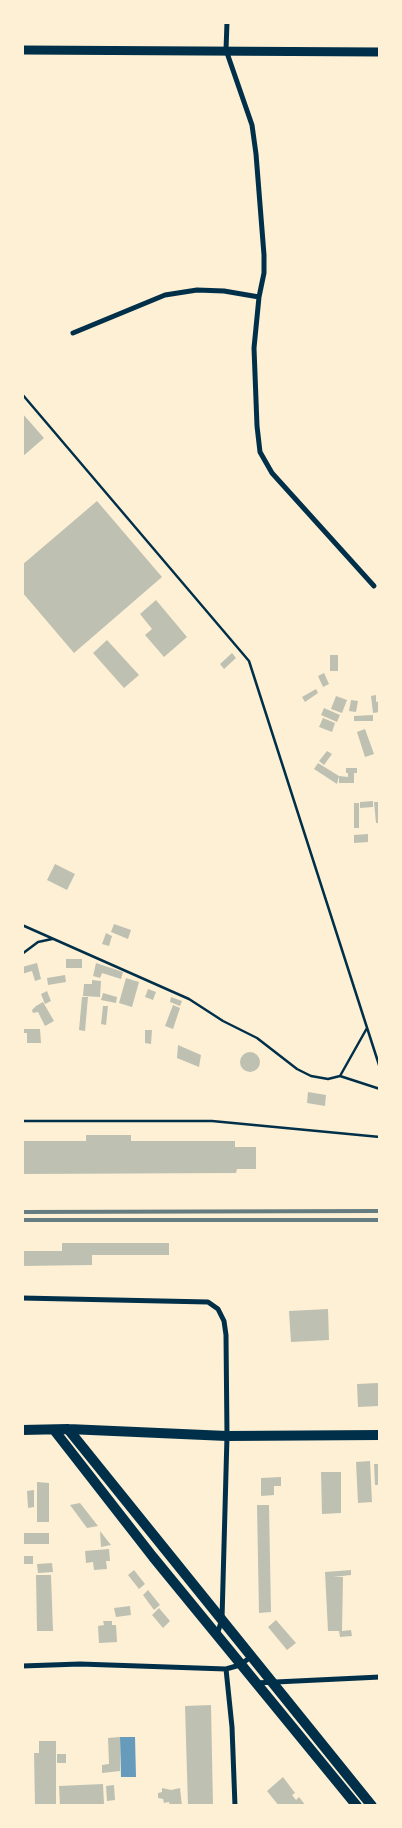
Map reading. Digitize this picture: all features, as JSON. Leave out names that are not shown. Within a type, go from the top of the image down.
[{"type":"main road","points":[[68,1429],[372,1806]]},
{"type":"main road","points":[[22,1430],[68,1429],[227,1436],[380,1435]]},
{"type":"main road","points":[[54,1430],[240,1665],[357,1806]]},
{"type":"street","points":[[227,22],[226,50],[252,125],[256,154],[264,273],[259,297],[254,348],[260,452],[272,474],[374,586]]},
{"type":"street","points":[[22,50],[380,52]]},
{"type":"street","points":[[73,333],[165,295],[196,290],[259,297]]},
{"type":"street","points":[[22,1298],[208,1302],[218,1309],[224,1321],[226,1335],[227,1436],[222,1619],[217,1636]]},
{"type":"street","points":[[22,1666],[80,1664],[226,1669],[240,1665],[252,1656]]},
{"type":"street","points":[[226,1669],[232,1726],[235,1806]]},
{"type":"street","points":[[255,1683],[380,1677]]},
{"type":"path","points":[[22,394],[249,661],[380,1068]]},
{"type":"path","points":[[22,925],[188,999],[223,1021],[257,1038],[297,1069],[311,1076],[328,1079],[340,1076],[380,1089]]},
{"type":"path","points":[[22,954],[38,942],[54,938]]},
{"type":"path","points":[[340,1076],[367,1028]]},
{"type":"path","points":[[22,1121],[212,1121],[380,1137]]},
{"type":"water","points":[[120,1737],[135,1737],[136,1777],[121,1777]]},
{"type":"building","points":[[22,413],[44,438],[22,457]]},
{"type":"building","points":[[97,501],[162,577],[74,653],[22,592],[22,565]]},
{"type":"building","points":[[156,600],[187,637],[164,657],[145,635],[152,629],[140,614]]},
{"type":"building","points":[[107,640],[139,675],[124,688],[93,653]]},
{"type":"building","points":[[232,653],[236,658],[224,669],[220,664]]},
{"type":"building","points":[[330,655],[338,655],[338,671],[330,671]]},
{"type":"building","points":[[324,673],[329,684],[323,687],[318,676]]},
{"type":"building","points":[[316,689],[318,693],[305,702],[302,697]]},
{"type":"building","points":[[376,695],[376,702],[380,701],[380,712],[373,713],[371,696]]},
{"type":"building","points":[[336,696],[347,700],[342,713],[331,709]]},
{"type":"building","points":[[351,700],[358,701],[356,712],[349,711]]},
{"type":"building","points":[[324,708],[340,715],[337,722],[321,715]]},
{"type":"building","points":[[373,715],[373,721],[354,721],[354,716]]},
{"type":"building","points":[[323,718],[335,723],[332,732],[319,727]]},
{"type":"building","points":[[365,729],[374,754],[365,757],[357,732]]},
{"type":"building","points":[[327,751],[332,754],[324,765],[319,761]]},
{"type":"building","points":[[318,763],[339,776],[337,784],[314,769]]},
{"type":"building","points":[[346,768],[357,768],[357,773],[354,773],[354,783],[339,783],[339,776],[348,777]]},
{"type":"building","points":[[373,801],[373,807],[360,808],[360,802]]},
{"type":"building","points":[[374,802],[380,802],[380,823],[376,823]]},
{"type":"building","points":[[354,803],[359,803],[359,828],[354,828]]},
{"type":"building","points":[[368,834],[368,842],[354,843],[354,835]]},
{"type":"building","points":[[55,864],[75,874],[67,890],[47,880]]},
{"type":"building","points":[[114,924],[131,930],[128,939],[111,932]]},
{"type":"building","points":[[106,933],[112,936],[109,946],[102,944]]},
{"type":"building","points":[[66,959],[82,959],[82,968],[66,968]]},
{"type":"building","points":[[37,963],[41,979],[35,981],[32,971],[22,974],[22,967]]},
{"type":"building","points":[[96,963],[123,972],[121,979],[102,973],[100,978],[93,976]]},
{"type":"building","points":[[65,975],[66,982],[48,985],[47,978]]},
{"type":"building","points":[[126,978],[139,982],[132,1007],[119,1003]]},
{"type":"building","points":[[92,980],[101,981],[100,997],[83,996],[84,984],[92,984]]},
{"type":"building","points":[[148,989],[156,992],[153,1000],[145,997]]},
{"type":"building","points":[[47,991],[51,1001],[45,1004],[41,994]]},
{"type":"building","points":[[103,993],[117,997],[116,1003],[101,1000]]},
{"type":"building","points":[[82,997],[88,997],[85,1031],[79,1030]]},
{"type":"building","points":[[171,997],[182,1001],[180,1006],[170,1002]]},
{"type":"building","points":[[43,1002],[54,1021],[45,1026],[38,1012],[33,1013],[32,1010]]},
{"type":"building","points":[[173,1005],[180,1008],[173,1029],[165,1026]]},
{"type":"building","points":[[103,1006],[108,1006],[106,1025],[101,1024]]},
{"type":"building","points":[[22,1029],[40,1029],[41,1043],[27,1043],[27,1033],[22,1033]]},
{"type":"building","points":[[145,1030],[152,1030],[151,1044],[145,1043]]},
{"type":"building","points":[[178,1045],[201,1055],[199,1067],[177,1058]]},
{"type":"building","points":[[250,1052],[257,1055],[260,1062],[257,1069],[250,1072],[243,1069],[240,1062],[243,1055]]},
{"type":"building","points":[[308,1092],[326,1095],[325,1106],[307,1103]]},
{"type":"building","points":[[86,1135],[131,1135],[131,1141],[235,1141],[235,1147],[256,1147],[256,1169],[237,1169],[236,1173],[22,1174],[22,1141],[86,1141]]},
{"type":"building","points":[[62,1243],[169,1243],[169,1255],[92,1255],[92,1265],[22,1266],[22,1251],[62,1251]]},
{"type":"building","points":[[328,1309],[329,1340],[291,1342],[289,1311]]},
{"type":"building","points":[[378,1383],[379,1406],[358,1407],[357,1384]]},
{"type":"building","points":[[370,1461],[372,1502],[358,1503],[356,1462]]},
{"type":"building","points":[[374,1464],[380,1464],[380,1485],[375,1485]]},
{"type":"building","points":[[321,1472],[341,1472],[341,1513],[322,1514]]},
{"type":"building","points":[[281,1477],[281,1486],[274,1486],[274,1495],[261,1496],[261,1478]]},
{"type":"building","points":[[37,1482],[49,1483],[49,1522],[37,1522]]},
{"type":"building","points":[[34,1490],[34,1507],[28,1508],[27,1491]]},
{"type":"building","points":[[80,1503],[98,1526],[87,1528],[70,1505]]},
{"type":"building","points":[[257,1505],[269,1505],[271,1612],[259,1613]]},
{"type":"building","points":[[100,1531],[111,1545],[101,1547]]},
{"type":"building","points":[[22,1533],[49,1533],[49,1544],[22,1544]]},
{"type":"building","points":[[109,1549],[110,1561],[106,1561],[107,1569],[94,1570],[93,1562],[86,1563],[85,1551]]},
{"type":"building","points":[[22,1556],[33,1556],[33,1564],[22,1564]]},
{"type":"building","points":[[52,1563],[53,1572],[38,1573],[37,1564]]},
{"type":"building","points":[[134,1570],[145,1584],[139,1589],[128,1575]]},
{"type":"building","points":[[351,1570],[351,1575],[333,1577],[343,1577],[342,1631],[351,1630],[352,1636],[340,1637],[339,1631],[328,1631],[325,1572]]},
{"type":"building","points":[[36,1575],[51,1575],[53,1631],[37,1631]]},
{"type":"building","points":[[148,1590],[160,1605],[154,1610],[143,1595]]},
{"type":"building","points":[[130,1606],[131,1615],[116,1617],[114,1608]]},
{"type":"building","points":[[159,1608],[170,1621],[163,1628],[152,1615]]},
{"type":"building","points":[[276,1620],[296,1643],[287,1650],[268,1627]]},
{"type":"building","points":[[103,1621],[112,1621],[112,1625],[116,1625],[117,1642],[99,1643],[98,1626],[104,1625]]},
{"type":"building","points":[[211,1705],[213,1806],[188,1806],[185,1706]]},
{"type":"building","points":[[120,1737],[120,1771],[102,1773],[102,1765],[109,1764],[108,1738]]},
{"type":"building","points":[[39,1741],[56,1741],[56,1806],[35,1806],[34,1753],[39,1753]]},
{"type":"building","points":[[57,1754],[66,1754],[66,1763],[57,1763]]},
{"type":"building","points":[[283,1777],[295,1793],[292,1795],[296,1800],[299,1797],[306,1806],[279,1806],[267,1791]]},
{"type":"building","points":[[103,1784],[104,1804],[60,1806],[59,1786]]},
{"type":"building","points":[[114,1785],[115,1800],[107,1801],[106,1786]]},
{"type":"building","points":[[162,1788],[171,1790],[180,1788],[182,1806],[170,1806],[169,1802],[164,1803],[163,1799],[158,1798],[158,1793],[162,1792]]},
{"type":"railway","points":[[22,1212],[380,1211]]},
{"type":"railway","points":[[22,1220],[380,1220]]}]
